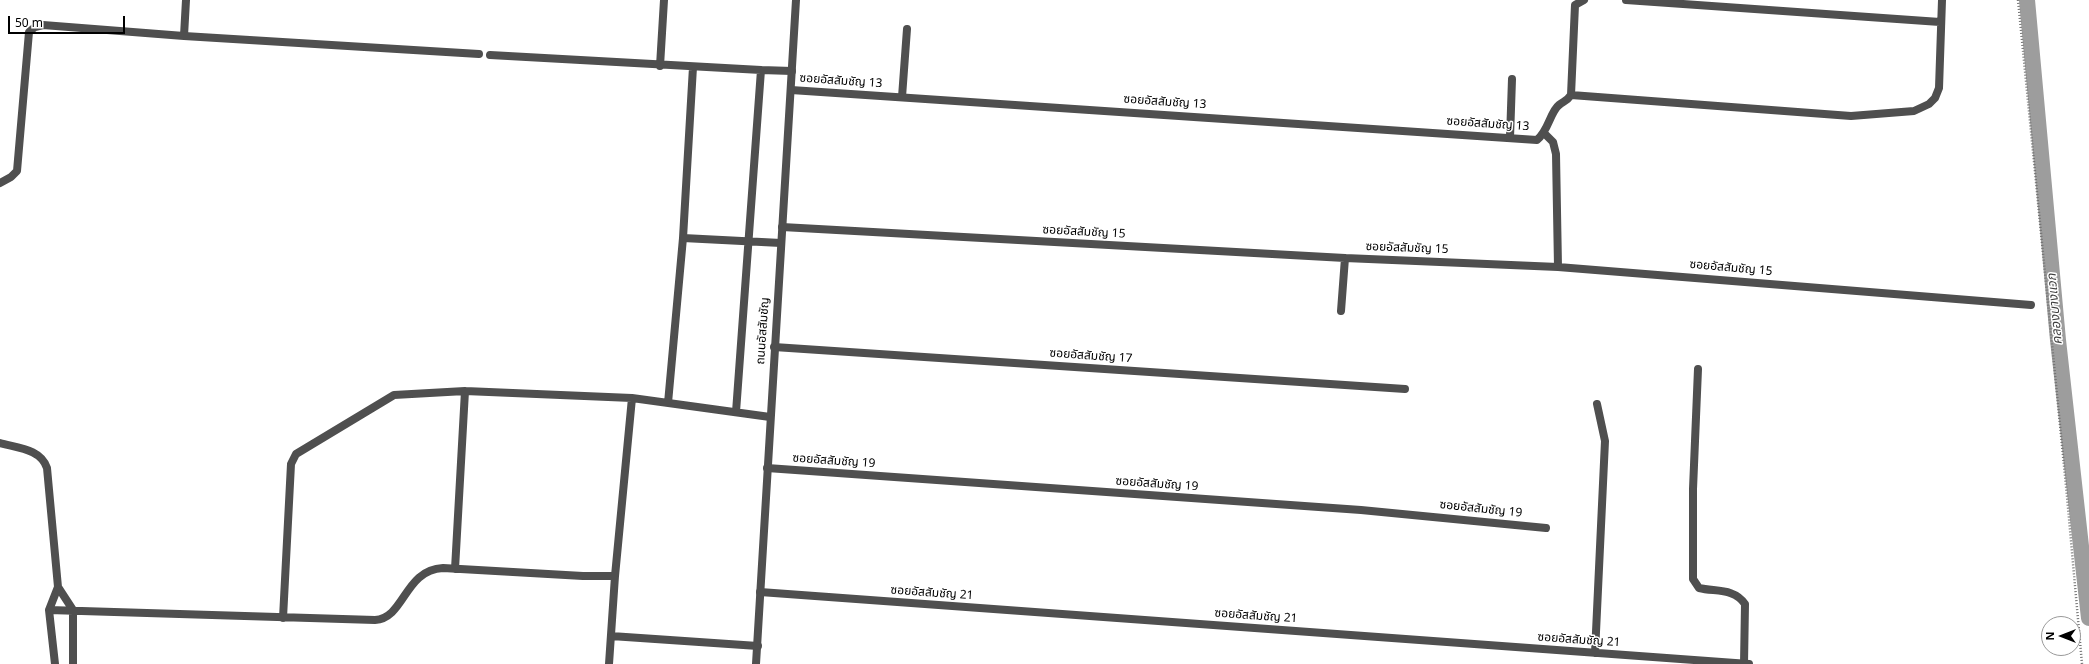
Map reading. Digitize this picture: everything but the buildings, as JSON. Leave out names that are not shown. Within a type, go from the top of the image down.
[{"type":"street","points":[[184,36],[186,0]]},
{"type":"street","points":[[660,66],[664,0]]},
{"type":"street","name":"ถนนอัสสัมชัญ","points":[[756,664],[796,0]]},
{"type":"street","points":[[1558,267],[1556,154],[1553,142],[1544,134],[1558,105],[1567,101],[1571,95],[1575,5],[1584,0]]},
{"type":"street","points":[[1626,0],[1940,22]]},
{"type":"street","points":[[1571,95],[1851,116],[1914,112],[1929,104],[1935,98],[1939,88],[1940,22],[1942,0]]},
{"type":"street","points":[[0,183],[11,177],[17,171],[19,163],[28,32],[35,27],[43,25],[184,36],[479,54]]},
{"type":"street","points":[[902,96],[907,30]]},
{"type":"street","points":[[490,55],[660,66],[792,71]]},
{"type":"street","points":[[668,403],[683,238],[693,67]]},
{"type":"street","points":[[736,412],[761,70]]},
{"type":"street","points":[[1510,138],[1512,79]]},
{"type":"street","name":"ซอยอัสสัมชัญ 13","points":[[791,90],[902,96],[1537,140],[1544,134]]},
{"type":"street","name":"ซอยอัสสัมชัญ 15","points":[[782,227],[1345,258],[1558,267],[2031,305]]},
{"type":"street","points":[[683,238],[781,243]]},
{"type":"street","points":[[1341,311],[1345,258]]},
{"type":"street","name":"ซอยอัสสัมชัญ 17","points":[[774,347],[1405,389]]},
{"type":"street","points":[[1698,369],[1693,489],[1693,579],[1699,588],[1733,593],[1741,598],[1745,604],[1744,664]]},
{"type":"street","points":[[283,618],[291,464],[296,454],[394,395],[465,391],[632,398],[770,417]]},
{"type":"street","points":[[455,569],[465,391]]},
{"type":"street","points":[[609,664],[615,576],[632,398]]},
{"type":"street","points":[[1595,653],[1605,441],[1597,404]]},
{"type":"street","points":[[0,444],[39,454],[45,460],[50,495],[58,587],[49,610],[55,664]]},
{"type":"street","name":"ซอยอัสสัมชัญ 19","points":[[767,468],[1361,510],[1546,528]]},
{"type":"street","points":[[49,610],[283,618],[384,619],[391,614],[415,582],[426,572],[437,568],[582,576],[615,576]]},
{"type":"street","points":[[58,587],[72,610],[73,664]]},
{"type":"street","name":"ซอยอัสสัมชัญ 21","points":[[760,592],[1749,664]]},
{"type":"street","points":[[611,636],[758,646]]},
{"type":"path","points":[[2018,0],[2068,496],[2082,664]]},
{"type":"waterway","name":"คลองบางแวก","points":[[2027,0],[2058,340],[2089,618]]}]
